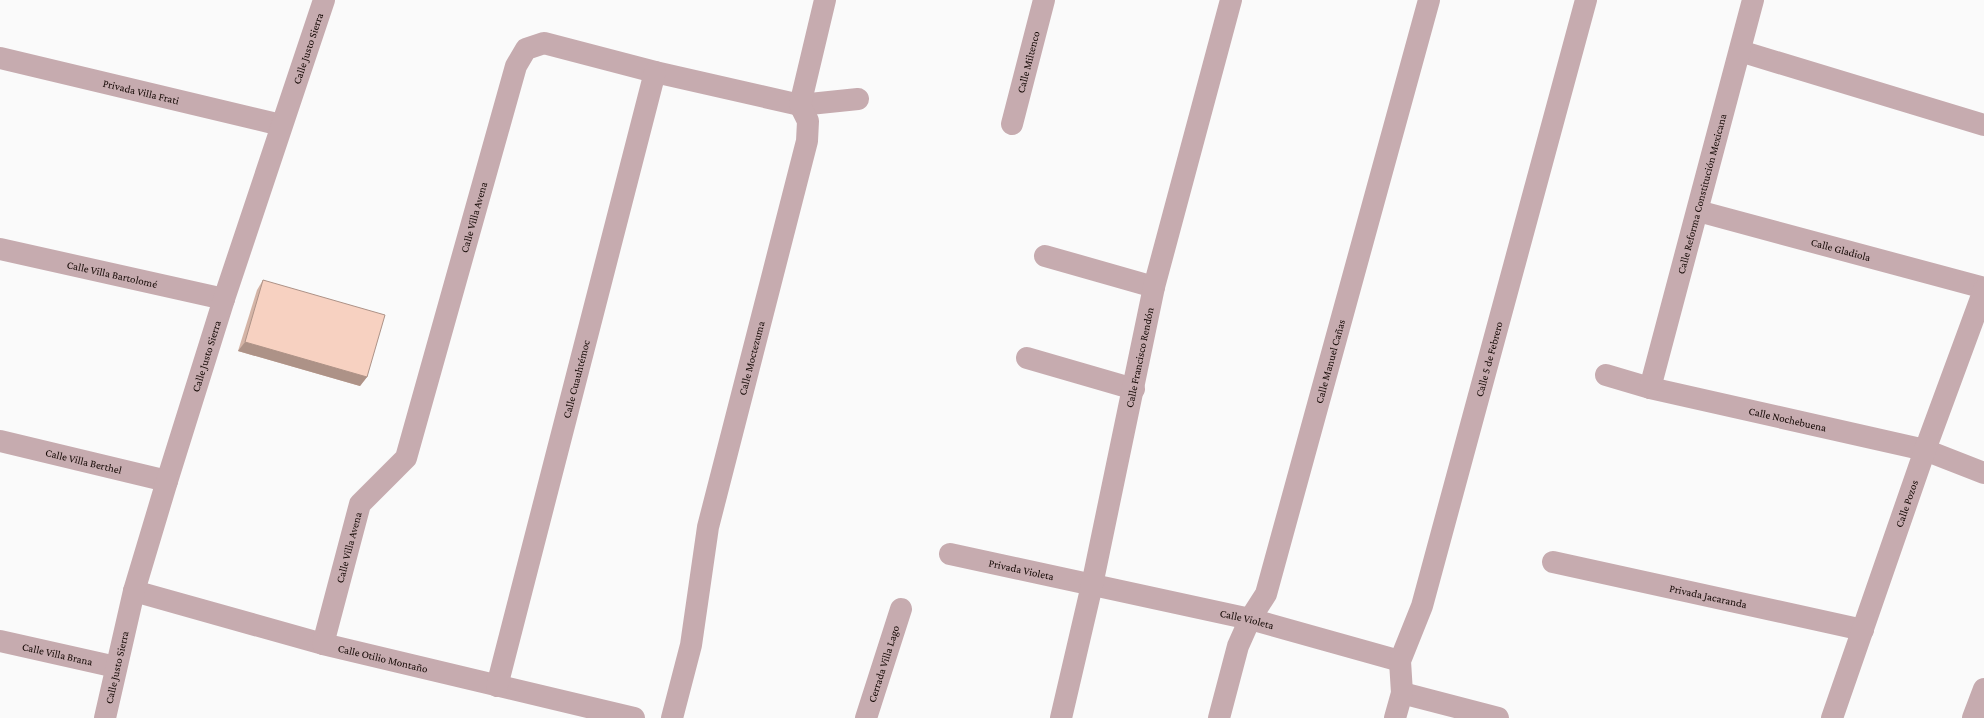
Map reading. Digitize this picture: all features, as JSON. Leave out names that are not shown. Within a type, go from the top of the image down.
[{"type":"street","name":"Calle Justo Sierra","points":[[105,718],[134,591],[167,481],[281,125],[324,0]]},
{"type":"street","points":[[800,105],[824,0]]},
{"type":"street","name":"Calle Miltenco","points":[[1012,124],[1044,0]]},
{"type":"street","name":"Calle Francisco Rendón","points":[[1061,718],[1092,585],[1154,287],[1231,0]]},
{"type":"street","name":"Calle Manuel Cañas","points":[[1219,718],[1238,646],[1250,619],[1266,594],[1429,0]]},
{"type":"street","name":"Calle 5 de Febrero","points":[[1395,718],[1402,693],[1400,661],[1422,606],[1586,0]]},
{"type":"street","name":"Calle Reforma Constitución Mexicana","points":[[1650,388],[1753,0]]},
{"type":"street","name":"Calle Villa Avena","points":[[323,644],[360,504],[406,458],[516,66],[526,49],[544,43],[655,72],[800,105],[858,99]]},
{"type":"street","points":[[1740,51],[1984,125]]},
{"type":"street","name":"Privada Villa Frati","points":[[0,58],[281,125]]},
{"type":"street","name":"Calle Cuauhtémoc","points":[[497,686],[655,72]]},
{"type":"street","name":"Calle Moctezuma","points":[[672,718],[691,645],[708,527],[807,141],[808,121],[800,105]]},
{"type":"street","name":"Calle Gladiola","points":[[1698,211],[1984,289]]},
{"type":"street","name":"Calle Villa Bartolomé","points":[[0,249],[224,300]]},
{"type":"street","points":[[1045,256],[1154,287]]},
{"type":"street","name":"Calle Pozos","points":[[1832,718],[1864,630],[1925,450],[1984,289]]},
{"type":"street","points":[[1027,358],[1134,389]]},
{"type":"street","name":"Calle Nochebuena","points":[[1606,375],[1650,388],[1925,450],[1984,473]]},
{"type":"street","name":"Calle Villa Berthel","points":[[0,441],[167,481]]},
{"type":"street","name":"Privada Violeta","points":[[950,554],[1092,585]]},
{"type":"street","name":"Privada Jacaranda","points":[[1553,562],[1864,630]]},
{"type":"street","name":"Calle Violeta","points":[[1092,585],[1250,619],[1400,661]]},
{"type":"street","name":"Calle Otilio Montaño","points":[[134,591],[323,644],[634,718]]},
{"type":"street","name":"Cerrada Villa Lago","points":[[866,718],[901,609]]},
{"type":"street","name":"Calle Villa Brana","points":[[0,641],[116,667]]},
{"type":"street","points":[[1974,718],[1984,689]]},
{"type":"street","points":[[1402,693],[1498,718]]},
{"type":"building","points":[[263,280],[385,315],[367,377],[245,342]]}]
